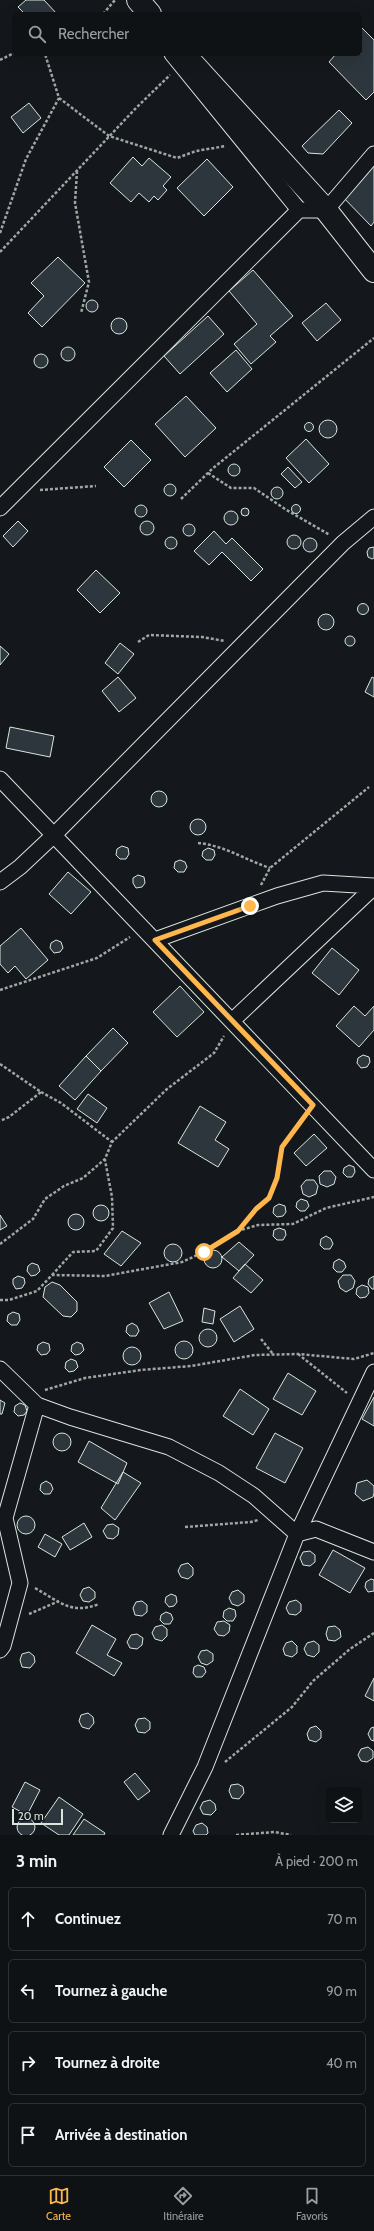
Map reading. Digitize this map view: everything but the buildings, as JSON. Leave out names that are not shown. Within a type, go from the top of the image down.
[{"type":"highway","points":[[138,0],[148,12]]},
{"type":"highway","points":[[179,57],[273,150],[326,210],[374,271]]},
{"type":"street","points":[[132,0],[141,12]]},
{"type":"street","points":[[179,57],[299,210]]},
{"type":"street","points":[[0,508],[299,210],[326,210],[374,154]]},
{"type":"street","points":[[0,882],[20,867],[54,835],[343,543],[374,518]]},
{"type":"street","points":[[0,779],[374,1170]]},
{"type":"street","points":[[155,940],[250,906],[322,883],[374,886]]},
{"type":"street","points":[[232,1021],[374,886]]},
{"type":"street","points":[[0,1370],[37,1405],[70,1417],[169,1447],[254,1496],[297,1534]]},
{"type":"street","points":[[171,1835],[205,1767],[297,1534],[374,1372]]},
{"type":"street","points":[[0,1650],[3,1646],[20,1583],[5,1518],[37,1405]]},
{"type":"street","points":[[297,1534],[316,1529],[374,1552]]},
{"type":"path","points":[[106,12],[115,0]]},
{"type":"path","points":[[0,60],[12,54]]},
{"type":"path","points":[[46,56],[59,98],[109,136],[177,158],[196,151],[245,143]]},
{"type":"path","points":[[0,252],[78,171],[179,57]]},
{"type":"path","points":[[0,234],[26,159],[59,98]]},
{"type":"path","points":[[78,171],[76,203],[89,282],[81,313]]},
{"type":"path","points":[[181,499],[208,473],[374,338]]},
{"type":"path","points":[[208,473],[231,488],[254,488],[285,509],[343,543]]},
{"type":"path","points":[[16,492],[96,486]]},
{"type":"path","points":[[138,642],[149,635],[202,637],[243,644]]},
{"type":"path","points":[[250,906],[270,868],[370,787]]},
{"type":"path","points":[[198,843],[216,845],[230,853],[270,868]]},
{"type":"path","points":[[0,990],[97,958],[144,929]]},
{"type":"path","points":[[0,1244],[33,1219],[45,1199],[64,1186],[83,1178],[105,1159],[112,1142],[167,1089],[214,1053],[232,1021]]},
{"type":"path","points":[[0,1064],[41,1092],[61,1103],[112,1142]]},
{"type":"path","points":[[0,1121],[9,1117],[41,1092]]},
{"type":"path","points":[[238,1231],[256,1209],[269,1198],[277,1178],[282,1147],[313,1105]]},
{"type":"path","points":[[0,1300],[9,1300],[37,1291],[73,1252],[96,1251],[113,1228],[112,1197],[105,1159]]},
{"type":"path","points":[[52,1275],[105,1276],[182,1262],[204,1252],[238,1231],[258,1225],[293,1224],[326,1208],[374,1197]]},
{"type":"path","points":[[261,1339],[274,1355]]},
{"type":"path","points":[[24,1392],[52,1389],[85,1378],[127,1372],[191,1366],[255,1355],[298,1354],[354,1359],[374,1352]]},
{"type":"path","points":[[298,1354],[360,1403]]},
{"type":"path","points":[[185,1527],[251,1522],[273,1513]]},
{"type":"path","points":[[20,1583],[34,1588],[73,1609],[88,1608],[99,1604]]},
{"type":"path","points":[[10,1622],[59,1602]]},
{"type":"path","points":[[205,1767],[224,1762],[292,1707],[313,1681],[350,1649],[374,1633]]},
{"type":"path","points":[[236,1835],[274,1832],[291,1835]]},
{"type":"route","points":[[204,1252],[238,1231],[256,1209],[269,1198],[277,1178],[282,1147],[313,1105],[155,940],[250,906]]}]
